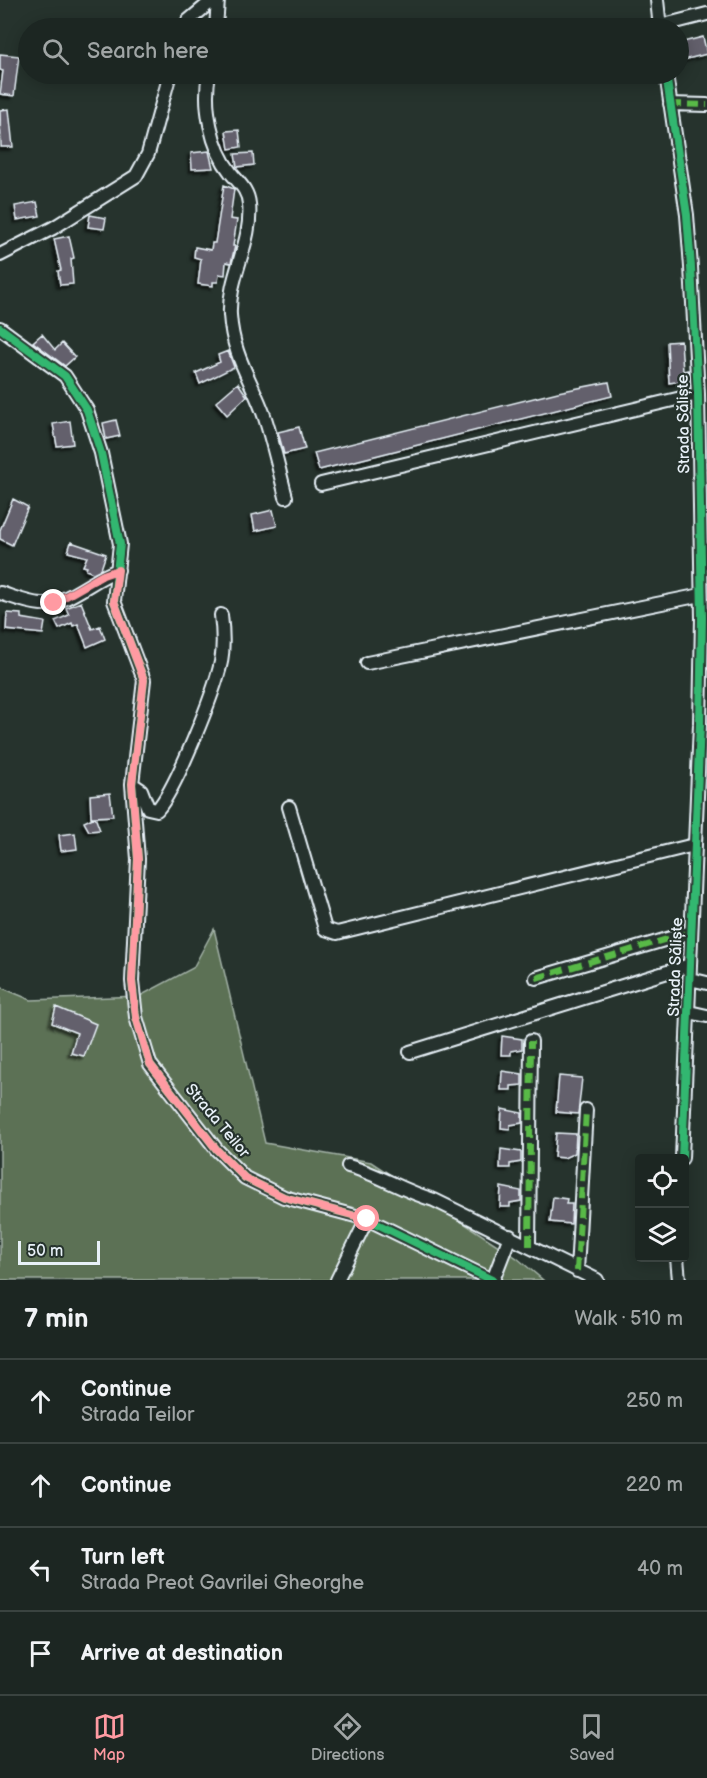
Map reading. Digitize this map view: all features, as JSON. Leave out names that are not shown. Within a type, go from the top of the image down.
[{"type":"street","points":[[194,18],[213,0]]},
{"type":"street","points":[[217,18],[218,0]]},
{"type":"street","points":[[657,0],[659,18]]},
{"type":"street","points":[[689,19],[707,14]]},
{"type":"street","points":[[0,255],[53,228],[136,176],[148,154],[167,84]]},
{"type":"street","points":[[209,84],[207,102],[212,127],[223,158],[240,182],[249,204],[245,240],[230,294],[233,339],[240,364],[264,416],[286,496]]},
{"type":"street","name":"Strada Săliște","points":[[667,84],[687,214],[703,463],[702,776],[694,845],[682,1154]]},
{"type":"street","points":[[670,104],[707,105]]},
{"type":"street","name":"Strada Teilor","points":[[0,328],[65,376],[87,410],[96,430],[118,536],[118,570],[114,601],[144,680],[132,784],[138,859],[132,981],[142,1043],[150,1064],[217,1150],[245,1178],[264,1190],[284,1197],[367,1219],[492,1280]]},
{"type":"street","points":[[321,484],[698,394]]},
{"type":"street","points":[[0,593],[41,604],[54,603],[103,575],[118,570]]},
{"type":"street","points":[[367,663],[701,595]]},
{"type":"street","points":[[132,784],[141,790],[148,808],[152,810],[157,810],[163,804],[171,790],[218,676],[224,642],[221,615]]},
{"type":"street","points":[[289,807],[325,929],[337,933],[694,845]]},
{"type":"street","points":[[536,978],[691,932]]},
{"type":"street","name":"Strada Săliște","points":[[410,1052],[690,965]]},
{"type":"street","name":"Strada Săliște","points":[[690,979],[707,983]]},
{"type":"street","name":"Strada Săliște","points":[[688,1012],[707,1016]]},
{"type":"street","points":[[529,1246],[531,1041]]},
{"type":"street","points":[[577,1271],[586,1110]]},
{"type":"street","points":[[348,1167],[364,1171],[407,1192],[434,1200],[597,1280]]},
{"type":"street","points":[[337,1280],[367,1219]]},
{"type":"street","points":[[492,1280],[510,1236]]},
{"type":"street","points":[[677,1262],[679,1280]]},
{"type":"green space","points":[[214,929],[265,1143],[371,1162],[517,1258],[543,1280],[0,1280],[0,987],[31,1000],[140,996],[193,968]]},
{"type":"building","points":[[703,37],[707,54],[689,58],[689,40]]},
{"type":"building","points":[[0,54],[18,56],[14,96],[0,94],[3,71],[0,70]]},
{"type":"building","points":[[9,109],[13,147],[1,147],[0,110]]},
{"type":"building","points":[[239,130],[241,147],[229,149],[226,131]]},
{"type":"building","points":[[209,151],[213,168],[192,169],[191,153]]},
{"type":"building","points":[[253,153],[254,165],[237,167],[235,154]]},
{"type":"building","points":[[224,185],[234,189],[230,219],[237,220],[231,263],[226,262],[225,275],[219,274],[218,282],[213,282],[213,286],[198,284],[201,259],[194,257],[195,247],[211,250],[212,243],[215,243]]},
{"type":"building","points":[[37,202],[40,216],[17,220],[15,206]]},
{"type":"building","points":[[90,215],[106,218],[104,229],[88,227]]},
{"type":"building","points":[[69,236],[74,258],[71,259],[73,284],[60,285],[58,271],[61,270],[54,239]]},
{"type":"building","points":[[42,334],[55,350],[62,343],[75,357],[65,366],[33,342]]},
{"type":"building","points":[[681,341],[683,371],[688,370],[689,380],[669,383],[667,342]]},
{"type":"building","points":[[228,351],[234,367],[200,384],[196,373],[220,362],[218,355]]},
{"type":"building","points":[[609,382],[612,396],[319,470],[314,453],[558,392]]},
{"type":"building","points":[[238,383],[247,396],[227,415],[216,402]]},
{"type":"building","points":[[116,420],[120,436],[106,439],[103,423]]},
{"type":"building","points":[[70,421],[73,444],[57,446],[53,424]]},
{"type":"building","points":[[299,427],[305,449],[284,454],[278,432]]},
{"type":"building","points":[[13,499],[28,507],[12,545],[0,539],[0,530]]},
{"type":"building","points":[[273,510],[277,526],[255,531],[252,515]]},
{"type":"building","points":[[71,542],[106,554],[101,569],[93,573],[86,570],[87,567],[83,566],[87,557],[68,552]]},
{"type":"building","points":[[81,602],[92,629],[100,626],[105,639],[87,647],[78,624],[73,626],[72,623],[59,629],[55,621],[69,615],[66,608]]},
{"type":"building","points":[[7,613],[21,614],[21,618],[45,622],[43,634],[6,630]]},
{"type":"building","points":[[110,793],[113,816],[91,817],[90,795]]},
{"type":"building","points":[[95,817],[100,830],[89,831],[84,822]]},
{"type":"building","points":[[75,833],[77,849],[61,851],[59,835]]},
{"type":"building","points":[[56,1007],[96,1024],[84,1056],[71,1053],[77,1033],[52,1023]]},
{"type":"building","points":[[502,1036],[522,1039],[522,1049],[511,1051],[511,1055],[501,1055]]},
{"type":"building","points":[[502,1071],[522,1074],[522,1085],[511,1086],[511,1090],[501,1090]]},
{"type":"building","points":[[559,1076],[582,1078],[578,1114],[556,1112]]},
{"type":"building","points":[[502,1109],[522,1113],[522,1123],[510,1125],[510,1129],[501,1128]]},
{"type":"building","points":[[556,1133],[576,1134],[575,1153],[564,1158],[554,1157]]},
{"type":"building","points":[[501,1149],[521,1152],[521,1162],[510,1164],[510,1168],[500,1168]]},
{"type":"building","points":[[501,1187],[521,1191],[521,1201],[510,1203],[510,1207],[500,1207]]},
{"type":"building","points":[[553,1197],[567,1199],[566,1204],[572,1204],[571,1224],[550,1222]]},
{"type":"marked path","points":[[670,104],[707,105]]},
{"type":"marked path","points":[[536,978],[691,932]]},
{"type":"marked path","points":[[529,1246],[531,1041]]},
{"type":"marked path","points":[[577,1271],[586,1110]]},
{"type":"cycle path","points":[[667,84],[687,215],[691,267],[698,394],[702,618],[700,724],[682,1154]]},
{"type":"cycle path","points":[[0,328],[65,376],[87,410],[101,453],[120,544],[114,601],[144,680],[132,784],[138,859],[132,981],[136,1017],[150,1064],[217,1150],[245,1178],[284,1197],[367,1219],[492,1280]]},
{"type":"route","points":[[54,603],[103,575],[118,570],[114,601],[144,680],[132,784],[138,859],[132,981],[136,1017],[150,1064],[217,1150],[245,1178],[264,1190],[284,1197],[367,1219]]}]
